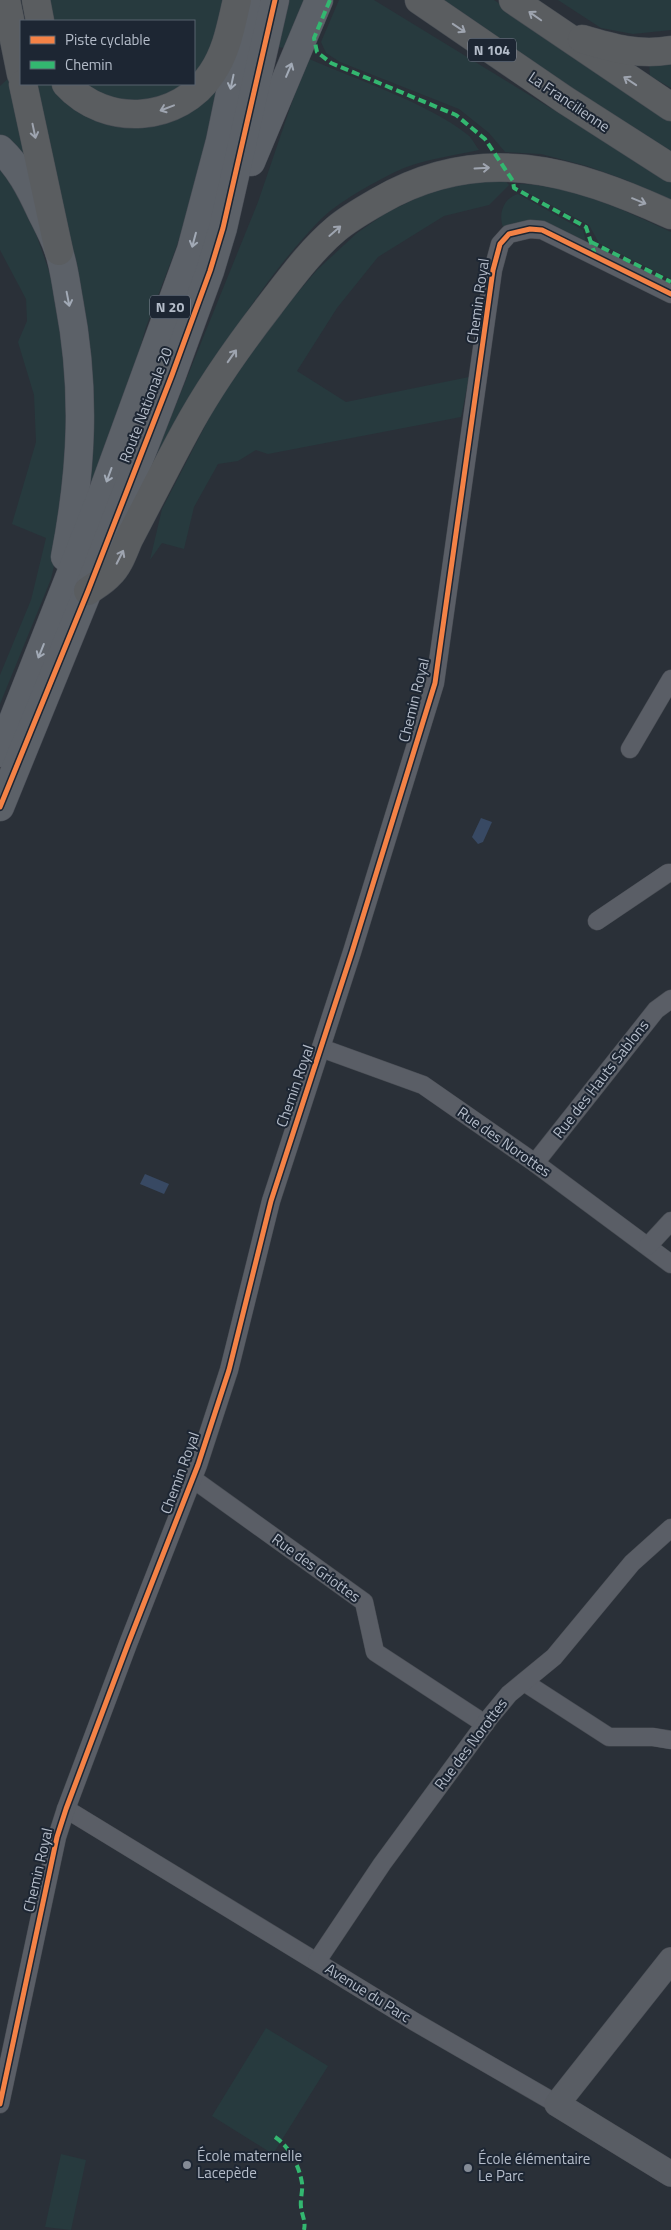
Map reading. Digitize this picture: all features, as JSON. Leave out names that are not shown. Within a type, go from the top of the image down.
[{"type":"highway","points":[[6,0],[20,69]]},
{"type":"highway","points":[[36,0],[40,20]]},
{"type":"highway","points":[[67,85],[83,99],[95,106],[119,114],[144,115],[175,105],[195,92],[213,72],[226,45],[237,0]]},
{"type":"highway","name":"La Francilienne","points":[[419,0],[564,100],[671,168]]},
{"type":"highway","points":[[512,0],[671,107]]},
{"type":"highway","points":[[0,61],[12,28]]},
{"type":"highway","points":[[558,32],[625,51],[649,53],[671,50]]},
{"type":"highway","points":[[23,85],[59,251]]},
{"type":"highway","points":[[88,591],[112,573],[186,430],[231,357],[311,255],[336,230],[361,211],[402,188],[440,175],[478,167],[508,167],[574,178],[642,202],[671,215]]},
{"type":"main road","name":"Route Nationale 20","points":[[0,753],[59,606],[191,250],[220,141],[250,0]]},
{"type":"main road","name":"Route Nationale 20","points":[[0,807],[88,591],[172,375],[210,271],[223,228],[276,0]]},
{"type":"main road","points":[[223,228],[318,2]]},
{"type":"main road","points":[[0,149],[21,172],[28,183],[59,251],[76,346],[81,398],[77,482],[62,574],[59,606]]},
{"type":"street","name":"Chemin Royal","points":[[0,2104],[58,1837],[66,1809],[192,1480],[229,1370],[271,1201],[301,1104],[321,1048],[434,683],[493,270],[500,244],[509,234],[518,230],[542,230],[671,294]]},
{"type":"street","points":[[630,749],[671,679]]},
{"type":"street","points":[[597,921],[668,873],[671,874]]},
{"type":"street","name":"Rue des Hauts Sablons","points":[[535,1162],[656,1010],[671,999]]},
{"type":"street","name":"Rue des Norottes","points":[[321,1048],[423,1086],[535,1162],[671,1264]]},
{"type":"street","points":[[648,1246],[671,1221]]},
{"type":"street","name":"Rue des Griottes","points":[[192,1480],[364,1602],[375,1652],[485,1724]]},
{"type":"street","name":"Rue des Norottes","points":[[317,1961],[382,1864],[509,1694],[554,1657],[632,1563],[671,1528]]},
{"type":"street","points":[[524,1682],[609,1737],[653,1736],[671,1740]]},
{"type":"street","name":"Avenue du Parc","points":[[66,1809],[415,2022],[557,2104],[671,2174]]},
{"type":"street","points":[[557,2104],[671,1960]]},
{"type":"green space","points":[[50,0],[227,0],[219,30],[211,50],[207,59],[195,74],[195,20],[54,20]]},
{"type":"green space","points":[[286,0],[308,0],[285,48],[276,47]]},
{"type":"green space","points":[[339,0],[374,0],[671,182],[671,201],[626,180],[587,166],[541,154],[505,152],[489,133],[459,109],[340,62],[326,53],[321,42]]},
{"type":"green space","points":[[436,0],[494,0],[671,119],[671,154]]},
{"type":"green space","points":[[558,0],[671,0],[671,30],[633,34],[601,28]]},
{"type":"green space","points":[[307,58],[433,112],[468,135],[479,150],[425,161],[395,172],[346,199],[321,219],[296,246],[252,304],[213,366],[159,461],[154,459],[258,202]]},
{"type":"green space","points":[[671,61],[671,88],[650,76],[649,62]]},
{"type":"green space","points":[[11,76],[31,168],[11,143],[0,135],[0,86]]},
{"type":"green space","points":[[220,76],[199,180],[175,251],[146,327],[120,419],[81,529],[88,463],[30,85],[58,85],[115,120]]},
{"type":"green space","points":[[86,85],[184,85],[177,91],[150,103],[113,100]]},
{"type":"green space","points":[[0,162],[26,205],[58,297],[74,406],[60,540],[51,579],[0,704],[0,675],[31,600],[46,538],[12,524],[36,442],[34,395],[18,342],[27,321],[26,299],[0,250]]},
{"type":"green space","points":[[467,180],[505,181],[509,185],[489,205],[444,216],[378,257],[337,308],[297,371],[346,402],[469,377],[461,417],[268,454],[256,450],[238,461],[218,464],[194,507],[184,549],[162,543],[150,560],[162,509],[223,391],[264,332],[317,270],[357,233],[386,213],[439,187]]},
{"type":"green space","points":[[519,184],[558,189],[597,200],[671,232],[671,279],[599,243],[589,225],[520,189]]},
{"type":"green space","points":[[518,194],[583,230],[586,242],[555,227],[536,222],[526,221],[503,227],[501,217],[503,207],[509,199]]},
{"type":"green space","points":[[266,2028],[328,2066],[273,2154],[212,2116]]},
{"type":"green space","points":[[61,2154],[86,2160],[71,2230],[45,2227]]},
{"type":"water","points":[[481,818],[492,822],[483,842],[478,844],[472,837]]},
{"type":"water","points":[[145,1174],[169,1184],[164,1194],[140,1184]]},
{"type":"marked path","points":[[330,0],[314,38],[317,52],[331,63],[456,115],[485,139],[513,181],[514,188],[586,227],[595,255]]},
{"type":"marked path","points":[[591,242],[671,282]]},
{"type":"marked path","points":[[275,2137],[289,2151],[299,2170],[302,2183],[301,2210],[304,2230]]},
{"type":"cycle path","points":[[0,807],[88,591],[172,375],[210,271],[223,228],[275,0]]},
{"type":"cycle path","points":[[0,2104],[57,1837],[128,1644],[198,1465],[229,1370],[271,1201],[352,952],[435,683],[493,270],[500,244],[509,234],[530,229],[542,230],[671,294]]},
{"type":"place","name":"École maternelle Lacepède","points":[[187,2165]]},
{"type":"place","name":"École élémentaire Le Parc","points":[[468,2168]]}]
